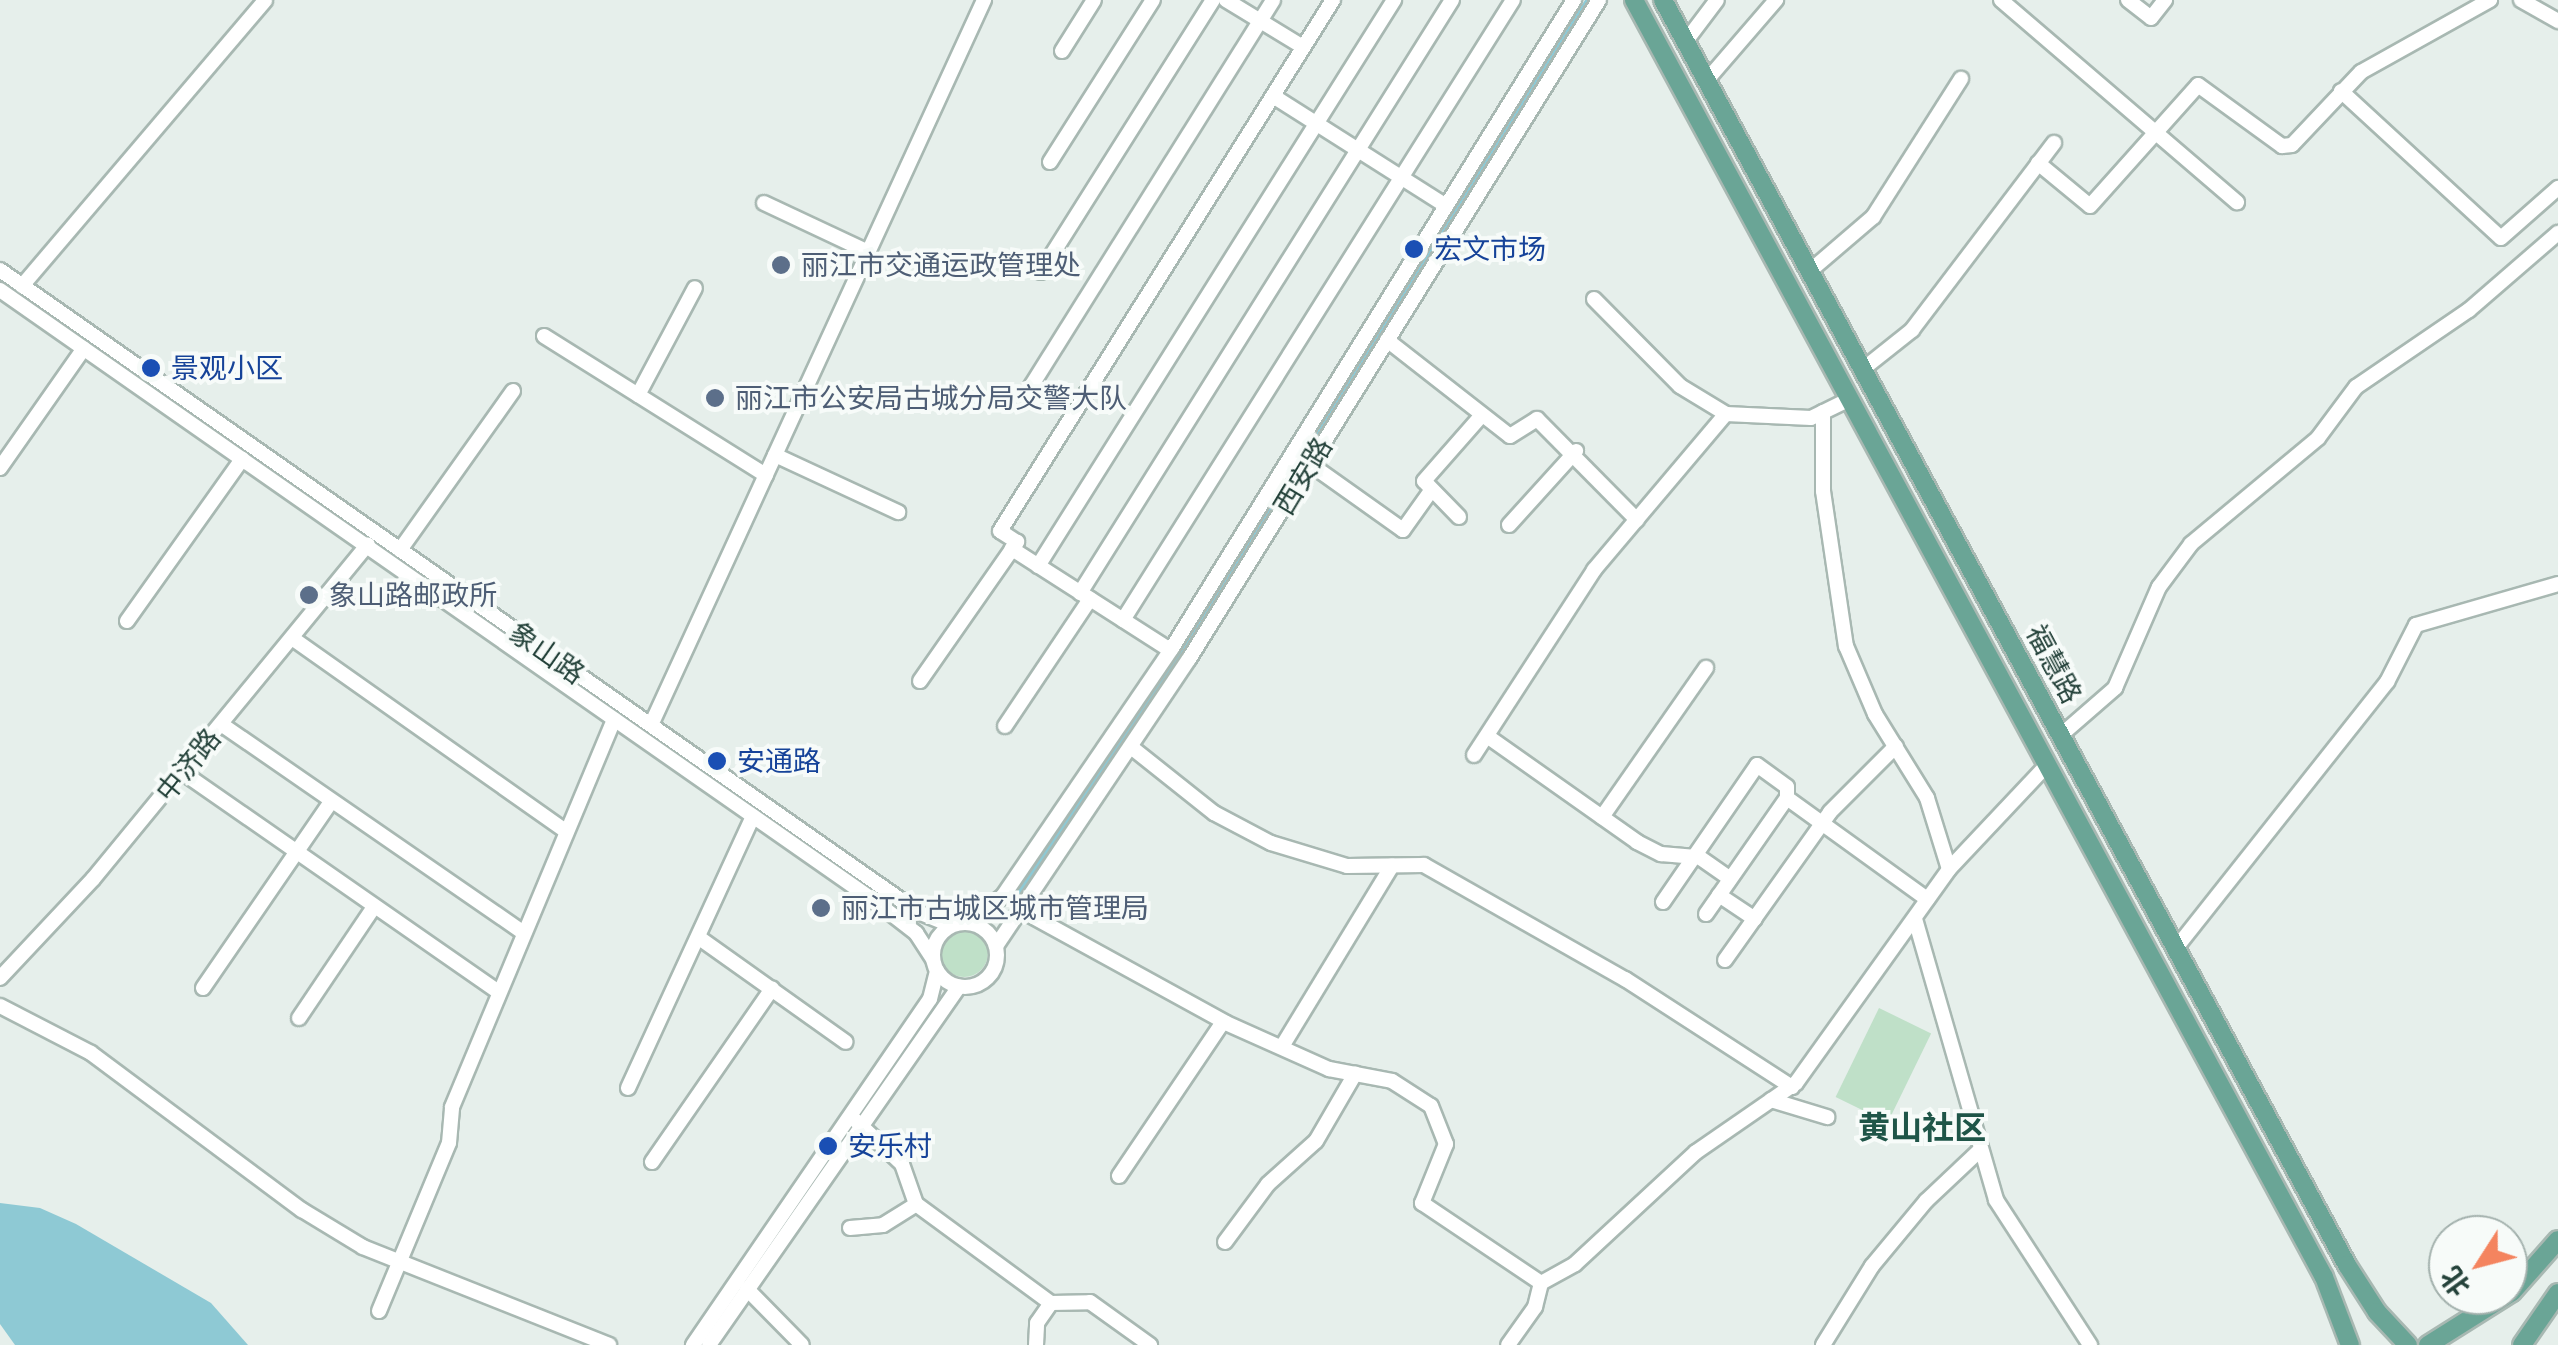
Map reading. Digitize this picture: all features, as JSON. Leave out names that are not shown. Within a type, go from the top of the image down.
[{"type":"main road","name":"福慧路","points":[[1634,0],[2324,1277],[2350,1345]]},
{"type":"main road","name":"福慧路","points":[[1663,0],[2361,1290],[2408,1345]]},
{"type":"main road","points":[[2428,1345],[2512,1292],[2558,1240]]},
{"type":"main road","points":[[2522,1345],[2558,1294]]},
{"type":"street","points":[[22,286],[265,0]]},
{"type":"street","points":[[651,726],[984,0]]},
{"type":"street","points":[[1062,50],[1094,0]]},
{"type":"street","points":[[1050,162],[1153,0]]},
{"type":"street","points":[[1041,272],[1213,0]]},
{"type":"street","points":[[1226,0],[1303,48]]},
{"type":"street","points":[[1028,391],[1273,0]]},
{"type":"street","points":[[920,682],[1017,542],[1000,532],[1334,0]]},
{"type":"street","points":[[1038,566],[1394,0]]},
{"type":"street","points":[[1006,726],[1452,0]]},
{"type":"street","points":[[1123,620],[1513,0]]},
{"type":"street","name":"西安路","points":[[968,922],[1003,896],[1170,650],[1574,0]]},
{"type":"street","name":"西安路","points":[[996,946],[1131,746],[1599,0]]},
{"type":"street","points":[[1686,41],[1717,0]]},
{"type":"street","points":[[1707,80],[1776,0]]},
{"type":"street","points":[[2001,0],[2156,128],[2237,202]]},
{"type":"street","points":[[2128,0],[2152,18],[2165,0]]},
{"type":"street","points":[[2038,163],[2090,206],[2190,88],[2202,85],[2289,146],[2375,63],[2432,38],[2490,0]]},
{"type":"street","points":[[2521,0],[2558,22]]},
{"type":"street","points":[[1810,270],[1874,217],[1962,79]]},
{"type":"street","points":[[2342,92],[2502,238],[2558,188]]},
{"type":"street","points":[[1273,96],[1446,206]]},
{"type":"street","points":[[1862,369],[1912,330],[2054,143]]},
{"type":"street","points":[[764,203],[868,252]]},
{"type":"street","points":[[2061,735],[2115,688],[2159,587],[2191,544],[2318,438],[2356,388],[2469,310],[2558,232]]},
{"type":"street","name":"象山路","points":[[0,270],[918,912],[951,925]]},
{"type":"street","points":[[638,395],[696,288]]},
{"type":"street","name":"象山路","points":[[0,290],[368,544],[911,928],[935,965]]},
{"type":"street","points":[[1594,299],[1680,386],[1726,414],[1811,418],[1850,399]]},
{"type":"street","points":[[544,336],[766,475]]},
{"type":"street","points":[[1387,340],[1510,436],[1538,418],[1576,451],[1638,520]]},
{"type":"street","points":[[0,468],[84,348]]},
{"type":"street","points":[[400,550],[514,392]]},
{"type":"street","points":[[1822,412],[1823,492],[1840,624],[1866,698],[1927,798],[1949,868]]},
{"type":"street","points":[[1474,755],[1594,570],[1726,414]]},
{"type":"street","points":[[1459,518],[1430,492],[1426,476],[1482,415]]},
{"type":"street","points":[[1509,524],[1576,451]]},
{"type":"street","points":[[775,455],[898,512]]},
{"type":"street","points":[[127,621],[242,459]]},
{"type":"street","points":[[1310,464],[1402,530],[1430,492]]},
{"type":"street","name":"中济路","points":[[0,978],[182,772],[368,544]]},
{"type":"street","points":[[1012,550],[1170,650]]},
{"type":"street","points":[[2176,948],[2396,670],[2416,624],[2558,584]]},
{"type":"street","points":[[292,638],[566,831]]},
{"type":"street","points":[[1602,818],[1706,668]]},
{"type":"street","points":[[378,1310],[449,1143],[452,1107],[614,720]]},
{"type":"street","points":[[221,724],[523,932]]},
{"type":"street","points":[[1487,736],[1602,818],[1661,854],[1693,856],[1730,879]]},
{"type":"street","points":[[1131,746],[1214,814],[1254,836],[1331,863],[1424,865],[1625,979],[1792,1087]]},
{"type":"street","points":[[1725,960],[1823,823],[1896,746]]},
{"type":"street","points":[[1662,902],[1757,765],[1788,788],[1787,798],[1706,914]]},
{"type":"street","points":[[1508,1345],[1535,1307],[1541,1283],[1575,1264],[1696,1152],[1792,1087],[1949,868],[2047,765]]},
{"type":"street","points":[[182,772],[499,992]]},
{"type":"street","points":[[1787,798],[1927,899]]},
{"type":"street","points":[[203,988],[331,802]]},
{"type":"street","points":[[628,1088],[753,816]]},
{"type":"street","points":[[1283,1044],[1392,866]]},
{"type":"street","points":[[1719,894],[1755,919]]},
{"type":"street","points":[[298,1018],[374,907]]},
{"type":"street","points":[[1019,909],[1223,1022],[1355,1074],[1395,1082],[1431,1106],[1442,1121],[1446,1152],[1422,1204],[1541,1283]]},
{"type":"street","points":[[1915,920],[1979,1151],[2010,1226],[2090,1345]]},
{"type":"street","points":[[693,1345],[855,1120],[959,986],[990,974],[996,946],[988,932],[968,922],[951,925],[936,939],[934,994],[855,1120],[709,1345]]},
{"type":"street","points":[[698,938],[846,1042]]},
{"type":"street","points":[[935,965],[959,986]]},
{"type":"street","points":[[652,1162],[772,990]]},
{"type":"street","points":[[0,1006],[91,1053],[302,1210],[398,1265],[609,1345]]},
{"type":"street","points":[[1119,1176],[1223,1022]]},
{"type":"street","points":[[1225,1242],[1268,1184],[1316,1141],[1355,1074]]},
{"type":"street","points":[[1771,1100],[1828,1117]]},
{"type":"street","points":[[855,1120],[909,1175],[916,1204],[1052,1303],[1090,1302],[1143,1343]]},
{"type":"street","points":[[1823,1345],[1872,1266],[1926,1200],[1979,1151]]},
{"type":"street","points":[[850,1228],[883,1225],[916,1204]]},
{"type":"street","points":[[747,1288],[802,1345]]},
{"type":"street","points":[[1036,1345],[1038,1323],[1052,1303]]},
{"type":"green space","points":[[964,929],[981,936],[988,953],[981,970],[964,977],[947,970],[940,953],[947,936]]},
{"type":"green space","points":[[1879,1008],[1931,1033],[1888,1122],[1836,1097]]},
{"type":"water","points":[[1585,0],[1594,0],[1186,651],[1013,907],[1007,903],[1180,647]]},
{"type":"water","points":[[0,1203],[40,1208],[76,1224],[211,1303],[248,1345],[15,1345],[0,1324]]},
{"type":"place","name":"宏文市场","points":[[1414,249]]},
{"type":"place","name":"丽江市交通运政管理处","points":[[781,265]]},
{"type":"place","name":"景观小区","points":[[151,368]]},
{"type":"place","name":"丽江市公安局古城分局交警大队","points":[[715,398]]},
{"type":"place","name":"象山路邮政所","points":[[309,595]]},
{"type":"place","name":"安通路","points":[[717,761]]},
{"type":"place","name":"丽江市古城区城市管理局","points":[[821,908]]},
{"type":"place","name":"安乐村","points":[[828,1146]]},
{"type":"district","name":"黄山社区","points":[[1922,1128]]}]
